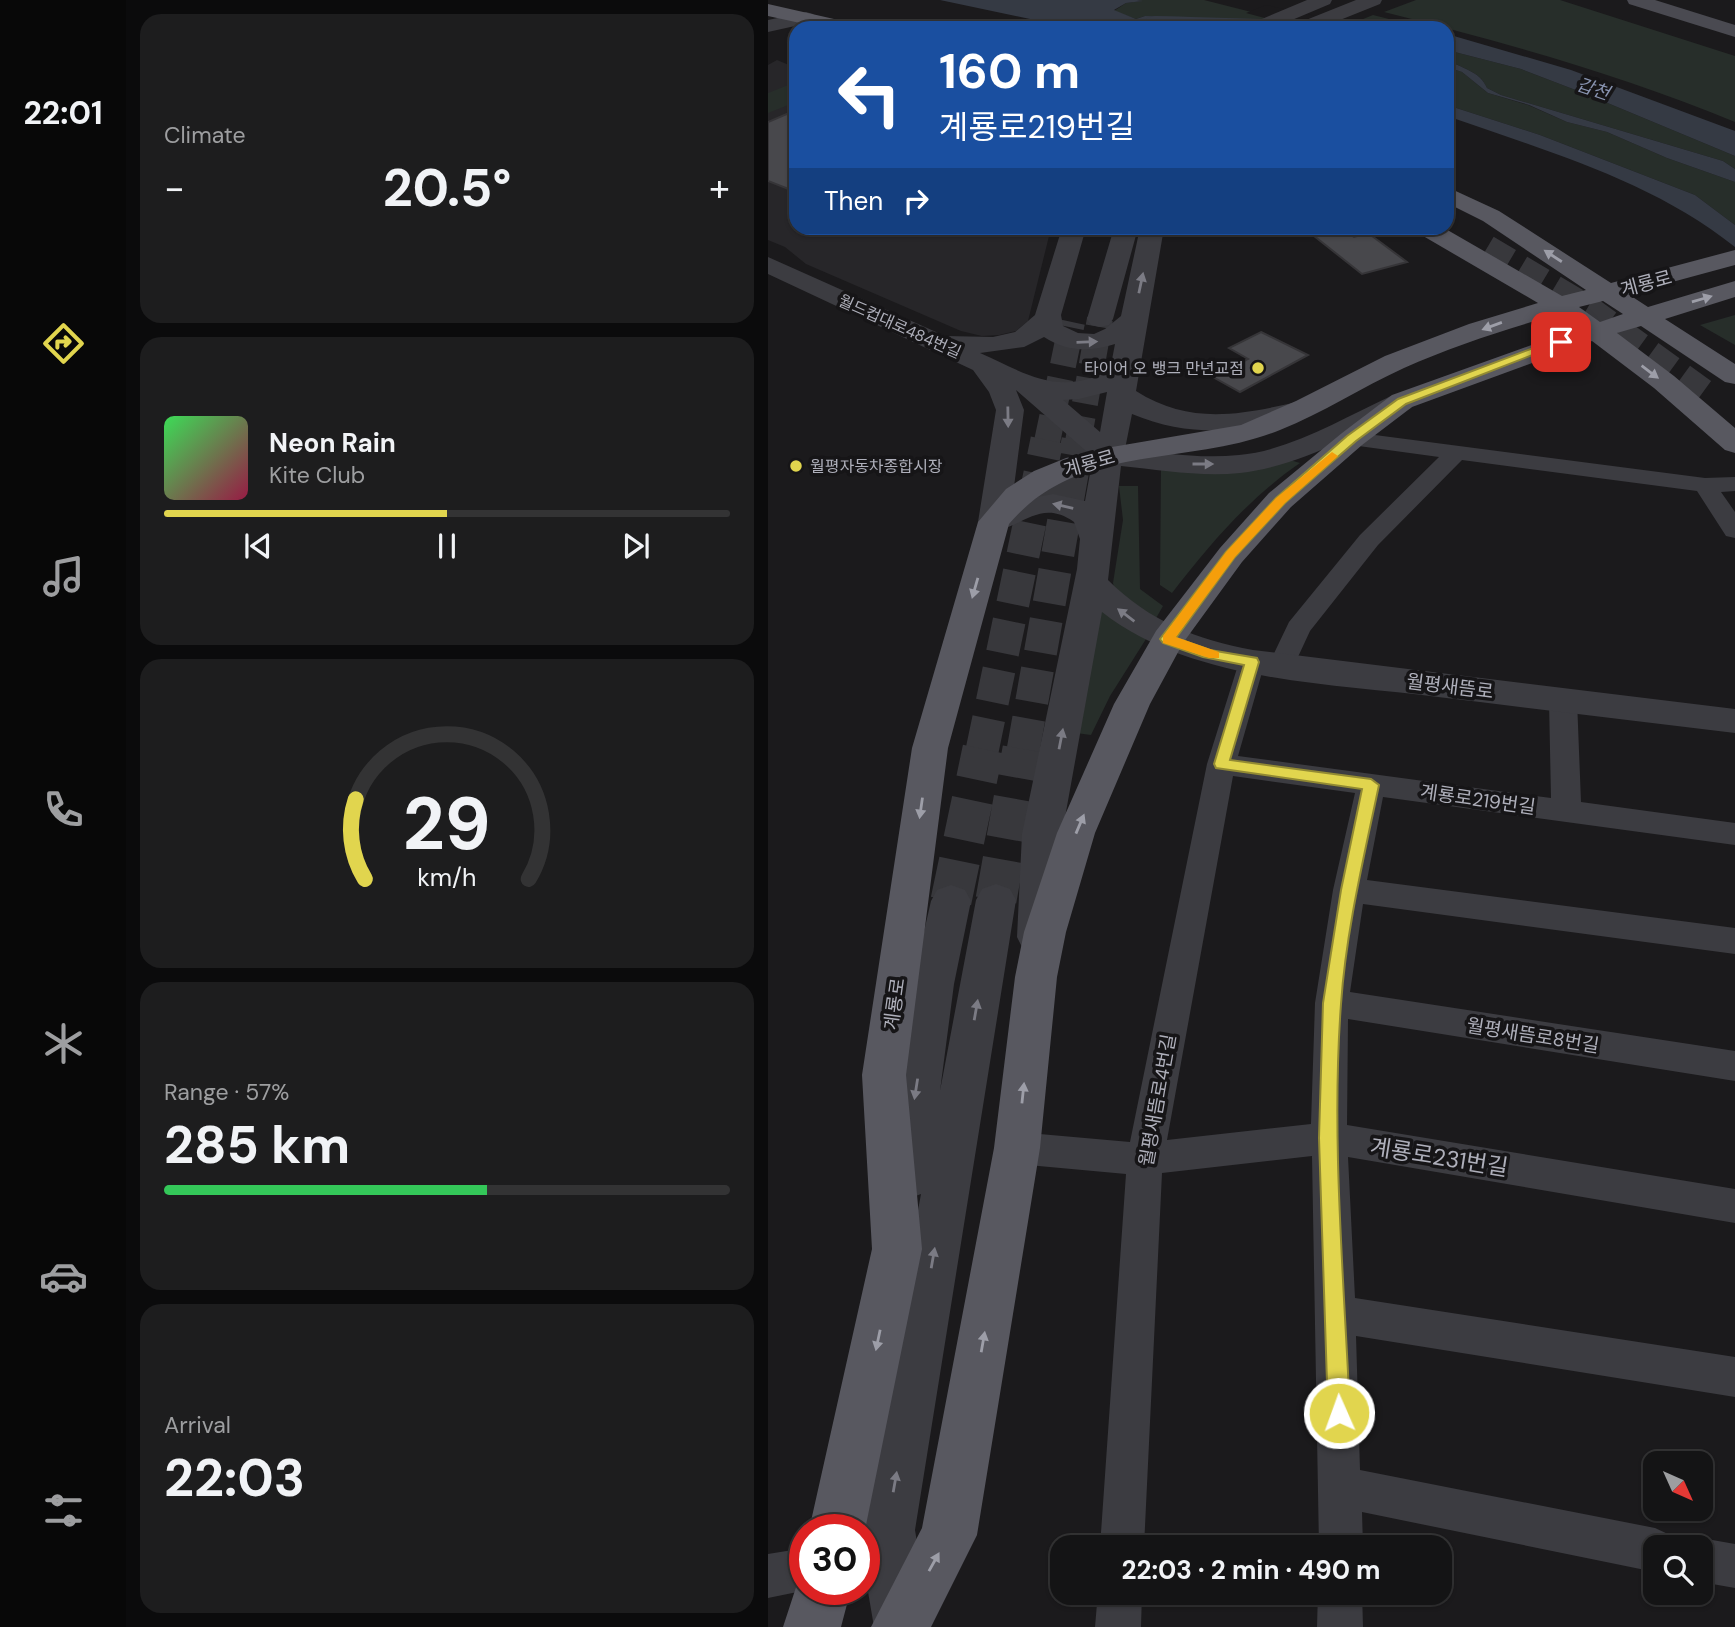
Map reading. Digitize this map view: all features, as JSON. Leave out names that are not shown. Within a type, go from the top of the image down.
[{"type":"main road","points":[[1636,0],[1735,31]]},
{"type":"main road","points":[[1674,0],[1735,19]]},
{"type":"main road","points":[[768,10],[788,22]]},
{"type":"main road","points":[[1454,201],[1557,306],[1595,331],[1725,392]]},
{"type":"main road","points":[[1454,217],[1492,242]]},
{"type":"main road","points":[[1454,228],[1657,312],[1725,392],[1735,444]]},
{"type":"main road","points":[[1454,234],[1492,242]]},
{"type":"main road","name":"계룡로","points":[[897,1249],[884,1075],[930,748],[1006,503],[1024,489],[1065,469],[1110,456],[1251,431],[1394,362],[1501,322],[1735,257]]},
{"type":"main road","name":"계룡로","points":[[900,1625],[949,1535],[1017,1147],[1036,977],[1045,932],[1076,833],[1132,704],[1168,639],[1231,555],[1280,500],[1402,401],[1461,377],[1595,331],[1735,289]]},
{"type":"main road","points":[[1557,306],[1619,321],[1725,392]]},
{"type":"main road","points":[[840,1514],[897,1249]]},
{"type":"main road","points":[[812,1627],[818,1605]]},
{"type":"street","points":[[1274,21],[1323,0]]},
{"type":"street","points":[[1320,21],[1373,0]]},
{"type":"street","points":[[932,340],[995,345],[1018,340],[1034,332],[1048,315],[1072,235]]},
{"type":"street","points":[[1083,281],[1096,235]]},
{"type":"street","points":[[1100,319],[1124,235]]},
{"type":"street","points":[[1036,977],[1042,834],[1098,544],[1103,480],[1110,456],[1151,235]]},
{"type":"street","name":"월드컵대로484번길","points":[[768,265],[1032,387]]},
{"type":"street","points":[[1048,315],[1050,329],[1074,342],[1084,343],[1108,340],[1125,329],[1133,319]]},
{"type":"street","points":[[982,363],[1003,392],[1010,410],[1001,518]]},
{"type":"street","points":[[1123,384],[1142,410],[1213,425],[1248,422],[1297,411]]},
{"type":"street","points":[[1032,387],[1074,394],[1123,384]]},
{"type":"street","points":[[1032,387],[1110,456],[1185,464],[1240,464],[1292,452],[1402,401]]},
{"type":"street","points":[[1352,439],[1705,485],[1735,484]]},
{"type":"street","name":"월평새뜸로4번길","points":[[1123,1535],[1145,1159],[1221,764],[1266,664],[1369,540],[1456,454]]},
{"type":"street","points":[[1705,485],[1735,531]]},
{"type":"street","points":[[1001,518],[1028,505],[1041,503],[1068,506],[1088,517],[1098,544]]},
{"type":"street","name":"월평새뜸로","points":[[1091,582],[1124,615],[1168,639],[1208,654],[1266,664],[1735,721]]},
{"type":"street","points":[[1563,700],[1566,811]]},
{"type":"street","name":"계룡로219번길","points":[[1221,764],[1735,834]]},
{"type":"street","points":[[1341,1535],[1329,1138],[1332,1003],[1349,890],[1371,785]]},
{"type":"street","points":[[1349,890],[1735,941]]},
{"type":"street","points":[[897,1249],[933,984],[973,900],[887,1530],[900,1625]]},
{"type":"street","name":"월평새뜸로8번길","points":[[1332,1003],[1735,1066]]},
{"type":"street","name":"계룡로231번길","points":[[1017,1147],[1145,1159],[1329,1138],[1735,1206]]},
{"type":"street","points":[[1336,1314],[1735,1377]]},
{"type":"street","points":[[1341,1487],[1643,1548]]},
{"type":"street","points":[[1713,1562],[1735,1566]]},
{"type":"street","points":[[768,1576],[789,1573]]},
{"type":"street","points":[[1118,1627],[1119,1605]]},
{"type":"street","points":[[1340,1605],[1340,1627]]},
{"type":"shaded area","points":[[1137,0],[1204,0],[1287,21],[1191,21],[1145,16],[1136,19],[1114,11],[1126,3],[1141,1]]},
{"type":"shaded area","points":[[1416,0],[1560,0],[1735,56],[1735,122],[1649,89],[1454,30],[1454,21],[1419,21],[1384,12]]},
{"type":"shaded area","points":[[1373,15],[1397,21],[1358,21]]},
{"type":"shaded area","points":[[1454,52],[1521,69],[1735,156],[1735,169],[1723,161],[1501,95],[1487,88],[1475,74],[1454,64]]},
{"type":"shaded area","points":[[777,60],[789,65],[789,235],[1049,235],[1028,321],[1016,331],[999,335],[982,336],[961,331],[806,264],[785,247],[768,240],[768,65]]},
{"type":"shaded area","points":[[1454,69],[1462,72],[1488,93],[1528,105],[1567,122],[1607,132],[1667,158],[1735,182],[1735,225],[1695,195],[1540,135],[1454,107]]},
{"type":"shaded area","points":[[789,85],[789,105],[768,113],[768,93]]},
{"type":"shaded area","points":[[1735,315],[1735,345],[1700,325]]},
{"type":"shaded area","points":[[1290,460],[1300,463],[1264,491],[1231,523],[1172,593],[1160,585],[1161,466]]},
{"type":"shaded area","points":[[1119,486],[1138,486],[1140,589],[1163,606],[1155,620],[1115,593],[1113,583],[1123,520]]},
{"type":"shaded area","points":[[1106,608],[1144,634],[1146,639],[1110,696],[1091,735],[1076,733],[1096,613]]},
{"type":"water","points":[[940,0],[1137,0],[1143,1],[1126,3],[1114,10],[1136,19],[1145,16],[1193,17],[1193,21],[1039,21]]},
{"type":"water","name":"갑천","points":[[1454,36],[1571,70],[1735,131],[1735,156],[1586,94],[1521,69],[1454,52]]},
{"type":"water","points":[[1454,64],[1475,74],[1487,88],[1501,95],[1723,161],[1735,169],[1735,182],[1667,158],[1607,132],[1567,122],[1529,105],[1488,93],[1462,72],[1454,69]]},
{"type":"water","points":[[1454,107],[1540,135],[1695,195],[1735,225],[1735,247],[1668,203],[1633,185],[1559,155],[1454,118]]},
{"type":"pier","points":[[1266,5],[1339,21],[1276,21],[1246,13]]},
{"type":"building","points":[[789,113],[789,189],[768,181],[768,122]]},
{"type":"building","points":[[1313,235],[1371,235],[1407,262],[1362,274]]},
{"type":"building","name":"타이어 오 뱅크 만년교점","points":[[1261,332],[1308,355],[1240,392],[1213,377],[1248,359],[1229,348]]},
{"type":"tunnel","points":[[1487,248],[1588,308],[1711,397]]},
{"type":"tunnel","points":[[1078,442],[1100,319]]},
{"type":"tunnel","points":[[1047,442],[1072,322]]},
{"type":"tunnel","points":[[982,751],[1047,440]]},
{"type":"tunnel","points":[[1023,751],[1078,440]]},
{"type":"tunnel","points":[[951,901],[983,749]]},
{"type":"tunnel","points":[[996,900],[1023,749]]},
{"type":"slow traffic","points":[[1214,655],[1168,639],[1231,555],[1280,500],[1332,456]]},
{"type":"place","name":"타이어 오 뱅크 만년교점","points":[[1258,368]]},
{"type":"place","name":"월평자동차종합시장","points":[[796,466]]},
{"type":"route","points":[[1339,1413],[1329,1138],[1332,1003],[1349,890],[1371,785],[1221,764],[1252,662],[1208,654],[1168,639],[1231,555],[1280,500],[1402,401],[1561,342]]}]
